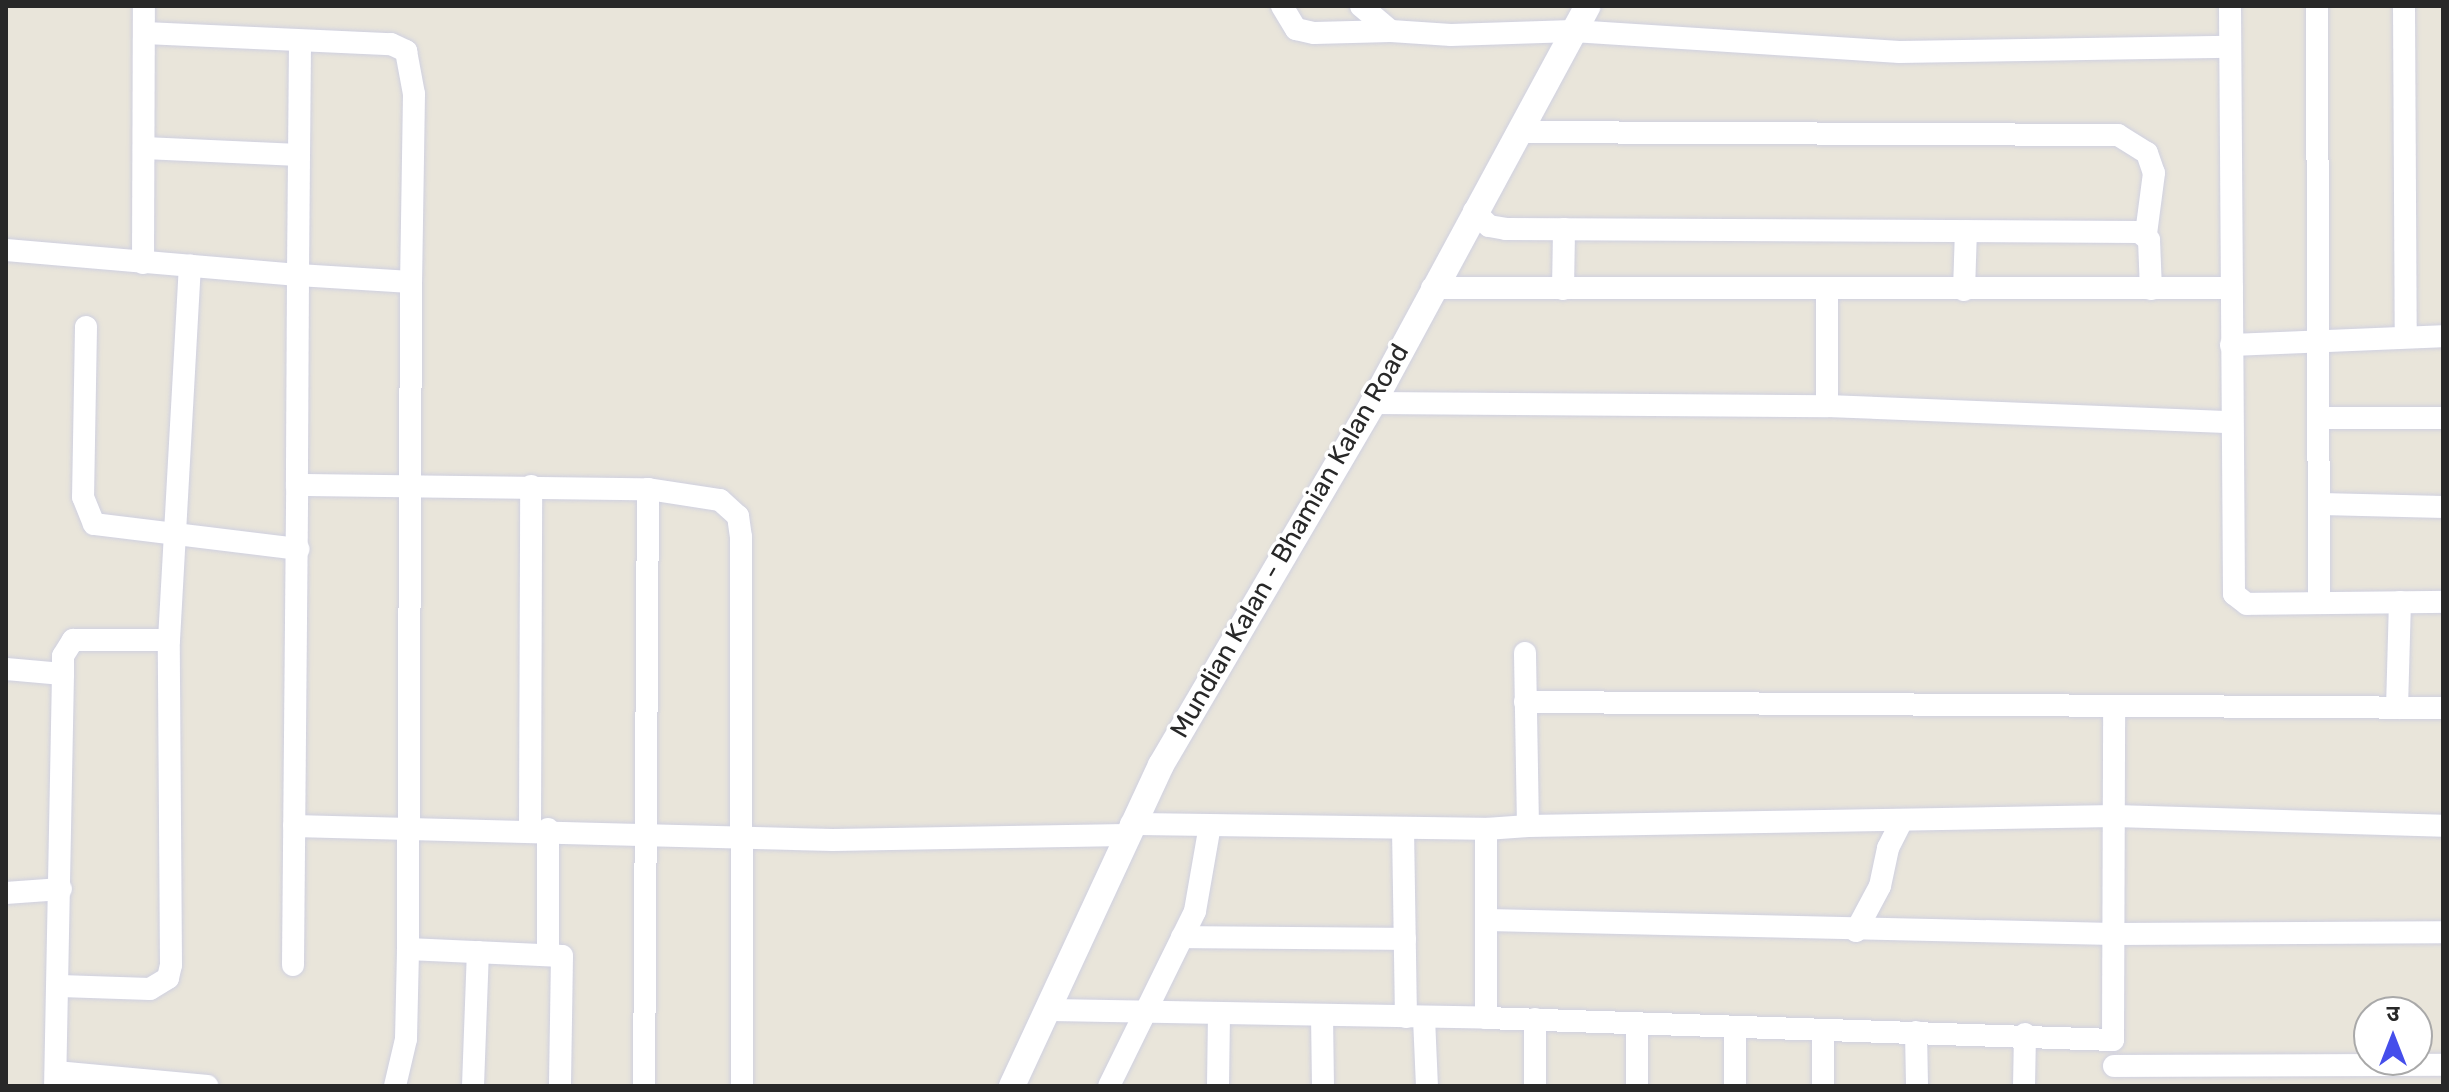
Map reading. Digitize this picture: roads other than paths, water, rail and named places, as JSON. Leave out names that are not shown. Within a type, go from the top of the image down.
[{"type":"street","points":[[143,263],[144,6]]},
{"type":"street","points":[[1282,6],[1296,29],[1314,33],[1573,31],[1899,52],[2230,47]]},
{"type":"street","points":[[1361,6],[1391,31]]},
{"type":"street","name":"Mundian Kalan - Bhamian Kalan Road","points":[[1012,1086],[1128,830],[1373,403],[1432,288],[1588,6]]},
{"type":"street","points":[[2230,6],[2234,594],[2247,604],[2443,602]]},
{"type":"street","points":[[2317,6],[2322,504],[2319,603]]},
{"type":"street","points":[[2404,6],[2406,337]]},
{"type":"street","points":[[145,33],[300,43],[391,44],[406,51],[414,94],[411,831],[406,1039],[395,1086]]},
{"type":"street","points":[[293,965],[300,43]]},
{"type":"street","points":[[1518,132],[1864,139],[2118,135],[2147,153],[2154,173],[2146,234],[2151,289]]},
{"type":"street","points":[[144,148],[299,155]]},
{"type":"street","points":[[1474,211],[1489,226],[1564,229],[2146,234]]},
{"type":"street","points":[[1563,289],[1564,229]]},
{"type":"street","points":[[1964,290],[1966,231]]},
{"type":"street","points":[[6,250],[411,282]]},
{"type":"street","points":[[60,986],[150,989],[168,978],[169,640],[190,266]]},
{"type":"street","points":[[1432,288],[2232,288]]},
{"type":"street","points":[[1827,290],[1827,406]]},
{"type":"street","points":[[86,327],[86,512],[106,529],[298,549]]},
{"type":"street","points":[[2231,345],[2443,336]]},
{"type":"street","points":[[1373,403],[1827,406],[2232,422]]},
{"type":"street","points":[[2321,418],[2443,418]]},
{"type":"street","points":[[297,485],[648,489],[720,500],[738,516],[742,1086]]},
{"type":"street","points":[[531,486],[539,829],[548,954]]},
{"type":"street","points":[[644,1086],[649,835],[648,489]]},
{"type":"street","points":[[2322,504],[2443,507]]},
{"type":"street","points":[[2397,708],[2400,602]]},
{"type":"street","points":[[169,640],[73,640],[63,656],[60,986],[56,1079],[207,1086]]},
{"type":"street","points":[[1525,653],[1528,826]]},
{"type":"street","points":[[6,669],[63,674]]},
{"type":"street","points":[[1525,702],[2443,708]]},
{"type":"street","points":[[2114,707],[2114,1076],[2338,1077]]},
{"type":"street","points":[[294,826],[411,831],[539,829],[740,839],[1128,830],[1210,825],[1486,829],[2115,816],[2443,826]]},
{"type":"street","points":[[1856,931],[1880,886],[1888,848],[1902,820]]},
{"type":"street","points":[[1110,1085],[1204,888],[1210,825]]},
{"type":"street","points":[[1403,828],[1405,939],[1427,1086]]},
{"type":"street","points":[[1486,829],[1486,1018]]},
{"type":"street","points":[[6,893],[61,889]]},
{"type":"street","points":[[1487,920],[1856,931],[2114,934],[2443,932]]},
{"type":"street","points":[[1182,937],[1405,939]]},
{"type":"street","points":[[408,949],[548,954],[564,961],[560,1086]]},
{"type":"street","points":[[473,1086],[478,952]]},
{"type":"street","points":[[1048,1010],[1535,1019],[1735,1029],[2025,1034],[2113,1040]]},
{"type":"street","points":[[1218,1086],[1219,1013]]},
{"type":"street","points":[[1322,1015],[1323,1086]]},
{"type":"street","points":[[1535,1019],[1535,1086]]},
{"type":"street","points":[[1637,1025],[1637,1086]]},
{"type":"street","points":[[1735,1029],[1735,1086]]},
{"type":"street","points":[[1823,1031],[1823,1086]]},
{"type":"street","points":[[1916,1032],[1917,1086]]},
{"type":"street","points":[[2024,1086],[2025,1034]]}]
